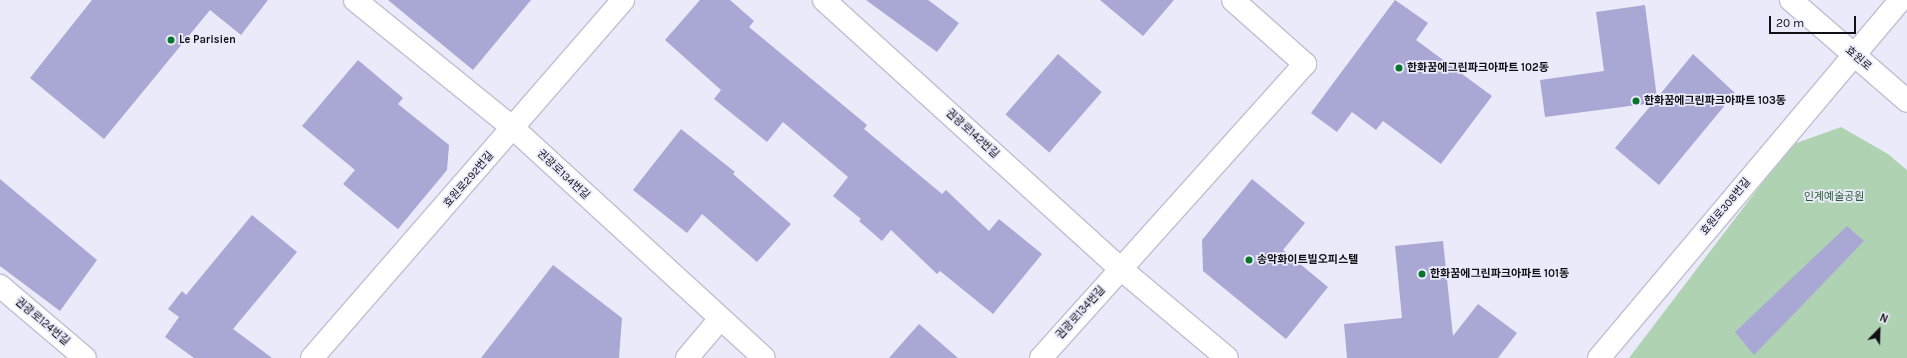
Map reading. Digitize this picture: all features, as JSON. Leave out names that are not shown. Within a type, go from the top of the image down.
[{"type":"street","name":"권광로134번길","points":[[355,0],[513,128],[764,358]]},
{"type":"street","name":"효원로292번길","points":[[312,358],[623,0]]},
{"type":"street","name":"권광로142번길","points":[[824,0],[1121,268],[1227,358]]},
{"type":"street","points":[[1121,268],[1305,64],[1233,0]]},
{"type":"street","name":"효원로","points":[[1791,0],[1907,101]]},
{"type":"street","name":"효원로308번길","points":[[1600,358],[1900,0]]},
{"type":"street","name":"권광로134번길","points":[[1041,358],[1121,268]]},
{"type":"street","name":"권광로124번길","points":[[0,286],[85,358]]},
{"type":"street","points":[[687,358],[720,319]]},
{"type":"green space","name":"인계예술공원","points":[[1841,127],[1888,154],[1907,170],[1907,358],[1629,358],[1791,145]]},
{"type":"building","points":[[92,0],[268,0],[241,35],[210,10],[104,139],[30,78]]},
{"type":"building","points":[[388,0],[531,0],[473,70]]},
{"type":"building","points":[[700,0],[730,0],[754,21],[749,27],[867,125],[864,129],[942,194],[946,190],[989,231],[999,219],[1042,254],[993,314],[940,271],[937,274],[891,230],[882,241],[859,221],[861,219],[833,196],[848,177],[783,122],[767,142],[714,99],[721,90],[665,40]]},
{"type":"building","points":[[866,0],[928,0],[959,23],[937,52]]},
{"type":"building","points":[[1100,0],[1174,0],[1143,36]]},
{"type":"building","name":"한화꿈에그린파크아파트 102동","points":[[1395,0],[1428,23],[1416,40],[1492,96],[1441,164],[1383,121],[1376,130],[1352,112],[1337,132],[1311,113]]},
{"type":"building","name":"한화꿈에그린파크아파트 103동","points":[[1645,5],[1657,98],[1693,54],[1735,93],[1659,185],[1615,148],[1653,103],[1545,117],[1540,80],[1604,71],[1596,12]]},
{"type":"building","points":[[1058,54],[1102,92],[1049,152],[1006,114]]},
{"type":"building","points":[[358,60],[403,98],[398,104],[449,145],[447,170],[398,229],[343,184],[355,170],[302,126]]},
{"type":"building","points":[[681,129],[735,172],[733,174],[791,224],[757,262],[702,214],[687,233],[633,190]]},
{"type":"building","points":[[0,179],[97,260],[60,311],[0,266]]},
{"type":"building","name":"송악화이트빌오피스텔","points":[[1252,179],[1305,223],[1283,250],[1328,287],[1286,339],[1203,271],[1202,240]]},
{"type":"building","points":[[252,215],[297,252],[233,329],[272,358],[194,358],[165,337],[179,317],[168,309],[182,291],[186,295]]},
{"type":"building","points":[[1847,226],[1864,241],[1754,355],[1735,332]]},
{"type":"building","name":"한화꿈에그린파크아파트 101동","points":[[1443,241],[1453,336],[1478,304],[1517,333],[1498,358],[1347,358],[1344,324],[1402,318],[1395,246]]},
{"type":"building","points":[[553,265],[622,318],[619,358],[481,358]]},
{"type":"building","points":[[919,324],[958,358],[889,358]]},
{"type":"place","name":"Le Parisien","points":[[171,40]]},
{"type":"place","name":"한화꿈에그린파크아파트 102동","points":[[1399,68]]},
{"type":"place","name":"한화꿈에그린파크아파트 103동","points":[[1636,101]]},
{"type":"place","name":"송악화이트빌오피스텔","points":[[1249,260]]},
{"type":"place","name":"한화꿈에그린파크아파트 101동","points":[[1422,274]]}]
